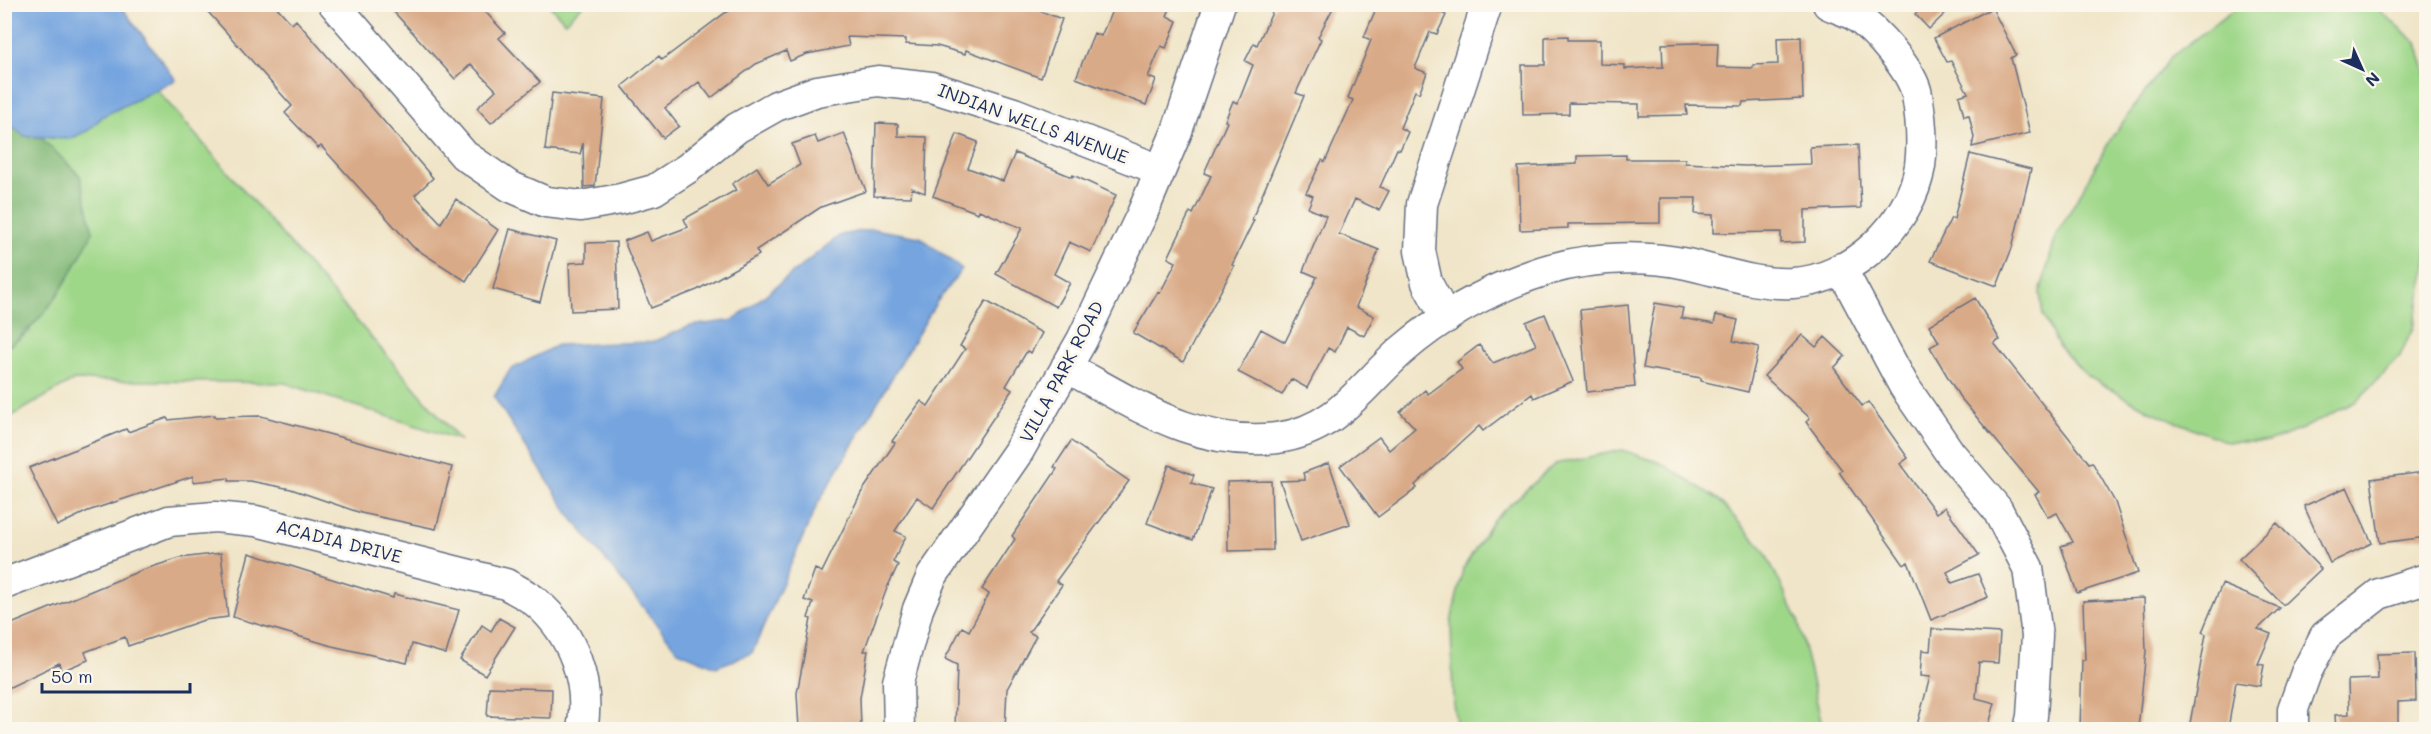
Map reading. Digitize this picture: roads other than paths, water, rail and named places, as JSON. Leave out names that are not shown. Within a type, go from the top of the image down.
[{"type":"street","name":"INDIAN WELLS AVENUE","points":[[334,4],[464,154],[509,186],[546,202],[581,206],[654,190],[688,168],[737,128],[776,106],[817,91],[878,81],[931,87],[1160,170]]},
{"type":"street","name":"VILLA PARK ROAD","points":[[899,729],[898,682],[918,609],[932,576],[1018,452],[1087,330],[1177,131],[1220,4]]},
{"type":"street","points":[[1446,318],[1427,283],[1422,262],[1420,251],[1422,204],[1487,4]]},
{"type":"street","points":[[1066,368],[1176,425],[1209,436],[1278,438],[1312,429],[1340,412],[1400,352],[1479,297],[1528,276],[1571,263],[1628,260],[1684,263],[1754,281],[1794,283],[1823,276],[1841,268],[1863,257],[1889,230],[1910,201],[1920,166],[1921,120],[1916,88],[1877,35],[1855,16],[1828,4]]},
{"type":"street","points":[[1841,268],[1904,386],[1950,453],[1997,509],[2028,568],[2037,636],[2032,716],[2029,729]]},
{"type":"street","name":"ACADIA DRIVE","points":[[4,584],[169,521],[215,517],[256,521],[506,584],[537,603],[562,630],[580,667],[586,708],[582,729]]},
{"type":"street","points":[[2293,729],[2293,709],[2306,673],[2325,636],[2379,594],[2427,579]]},
{"type":"water","points":[[5,4],[120,5],[176,80],[103,116],[89,130],[70,139],[25,136],[5,121]]},
{"type":"water","points":[[873,229],[920,237],[962,269],[936,303],[817,505],[752,653],[716,667],[678,651],[571,517],[494,397],[510,370],[557,345],[652,342],[690,326],[734,320],[840,235]]}]
